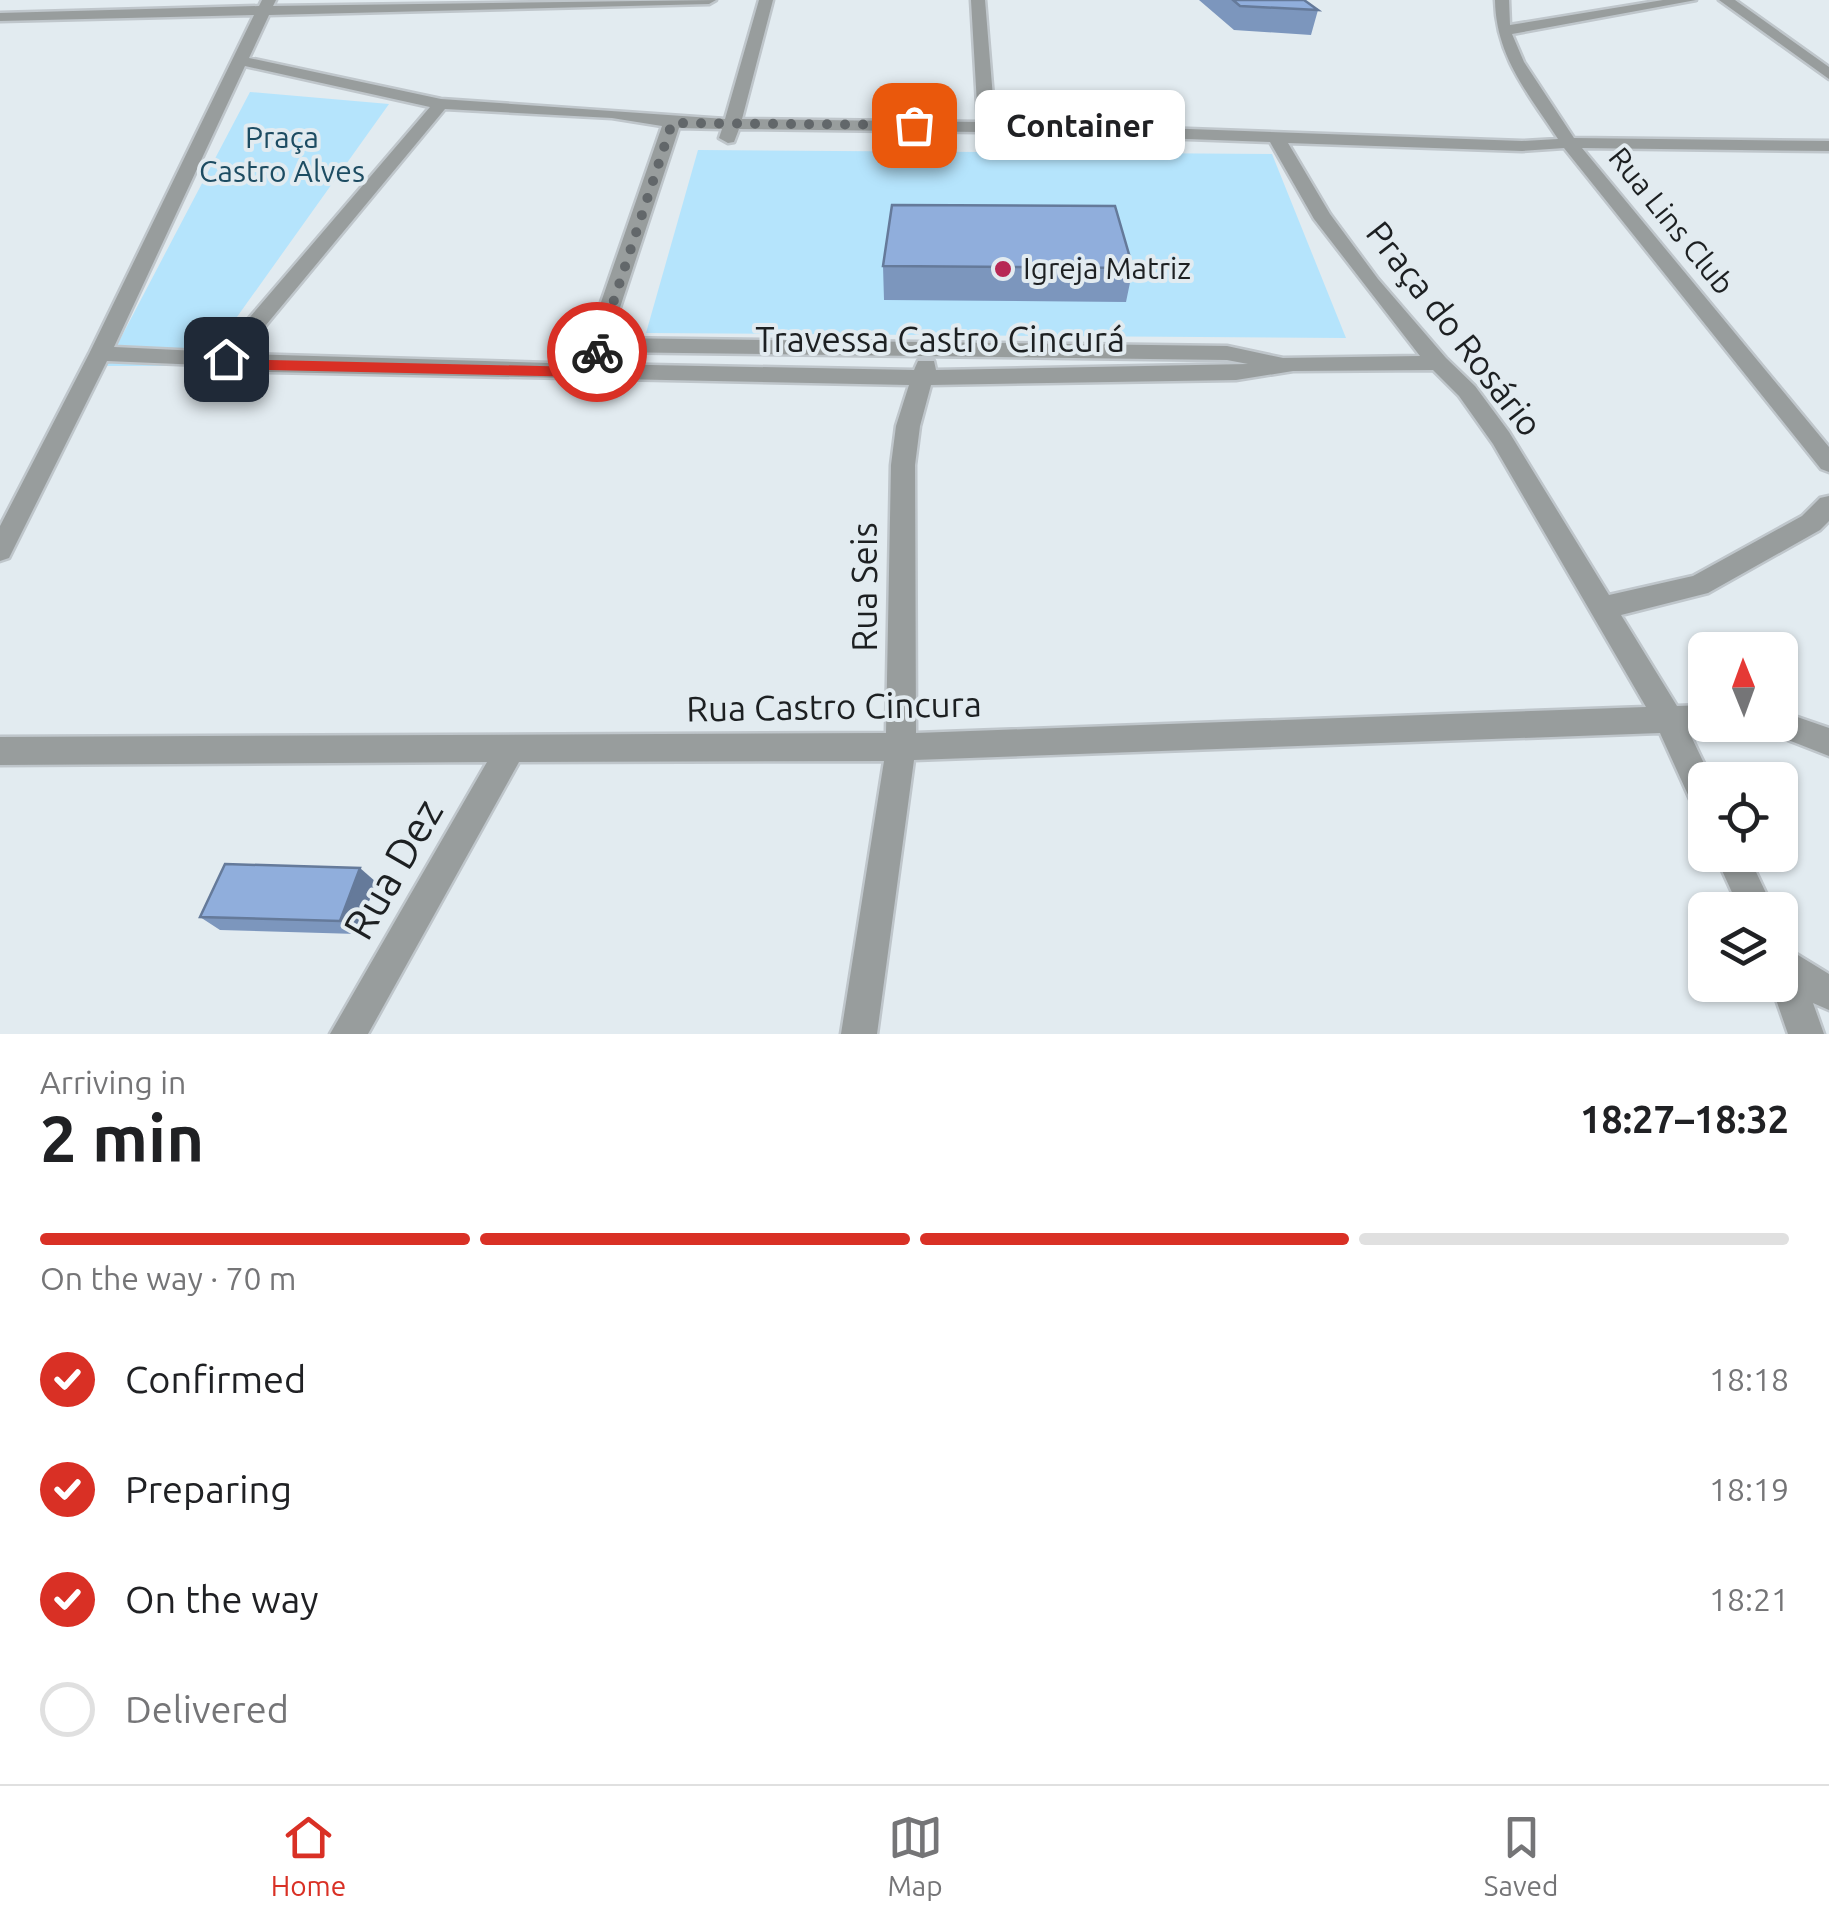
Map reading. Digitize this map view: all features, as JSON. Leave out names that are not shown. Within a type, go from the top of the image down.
[{"type":"street","points":[[0,17],[268,4],[708,0]]},
{"type":"street","points":[[730,130],[766,0]]},
{"type":"street","points":[[978,0],[987,134]]},
{"type":"street","name":"Rua Lins Club","points":[[1502,0],[1503,31],[1516,62],[1569,142],[1829,463]]},
{"type":"street","points":[[1503,31],[1689,0]]},
{"type":"street","points":[[1726,0],[1829,74]]},
{"type":"street","points":[[0,550],[100,354],[268,4]]},
{"type":"street","points":[[239,60],[442,104],[612,113],[730,130],[987,134],[1154,145],[1188,144],[1224,136],[1522,146],[1569,142],[1829,146]]},
{"type":"street","points":[[226,359],[442,104]]},
{"type":"street","points":[[586,372],[600,345],[680,123]]},
{"type":"street","name":"Praça do Rosário","points":[[1276,138],[1321,215],[1501,438],[1560,540],[1606,608],[1688,762]]},
{"type":"street","name":"Travessa Castro Cincurá","points":[[600,345],[1228,352],[1293,364]]},
{"type":"street","name":"Rua Seis","points":[[860,1034],[901,746],[903,464],[919,378],[934,351]]},
{"type":"street","name":"Travessa Castro Cincurá","points":[[100,354],[226,359],[269,365],[919,378],[1236,373],[1293,364],[1438,363]]},
{"type":"street","points":[[1606,608],[1699,584],[1811,523],[1829,505]]},
{"type":"street","name":"Rua Castro Cincura","points":[[0,752],[901,746],[1688,718]]},
{"type":"street","points":[[1798,731],[1829,742]]},
{"type":"street","name":"Rua Dez","points":[[348,1034],[512,747]]},
{"type":"street","points":[[1798,974],[1829,994]]},
{"type":"street","points":[[1795,1002],[1806,1034]]},
{"type":"green space","name":"Praça Castro Alves","points":[[250,92],[389,104],[202,366],[106,366]]},
{"type":"green space","points":[[698,150],[1272,154],[1346,338],[646,333]]},
{"type":"building","points":[[1233,0],[1304,0],[1318,10],[1240,6]]},
{"type":"building","points":[[892,205],[1115,206],[1133,268],[883,266]]},
{"type":"building","points":[[225,864],[360,868],[340,921],[200,917]]},
{"type":"way so far","points":[[597,352],[672,123],[914,125]]},
{"type":"place","name":"Container","points":[[914,125]]},
{"type":"place","name":"Igreja Matriz","points":[[1003,269]]},
{"type":"route","points":[[226,359],[269,365],[586,372],[597,352]]}]
